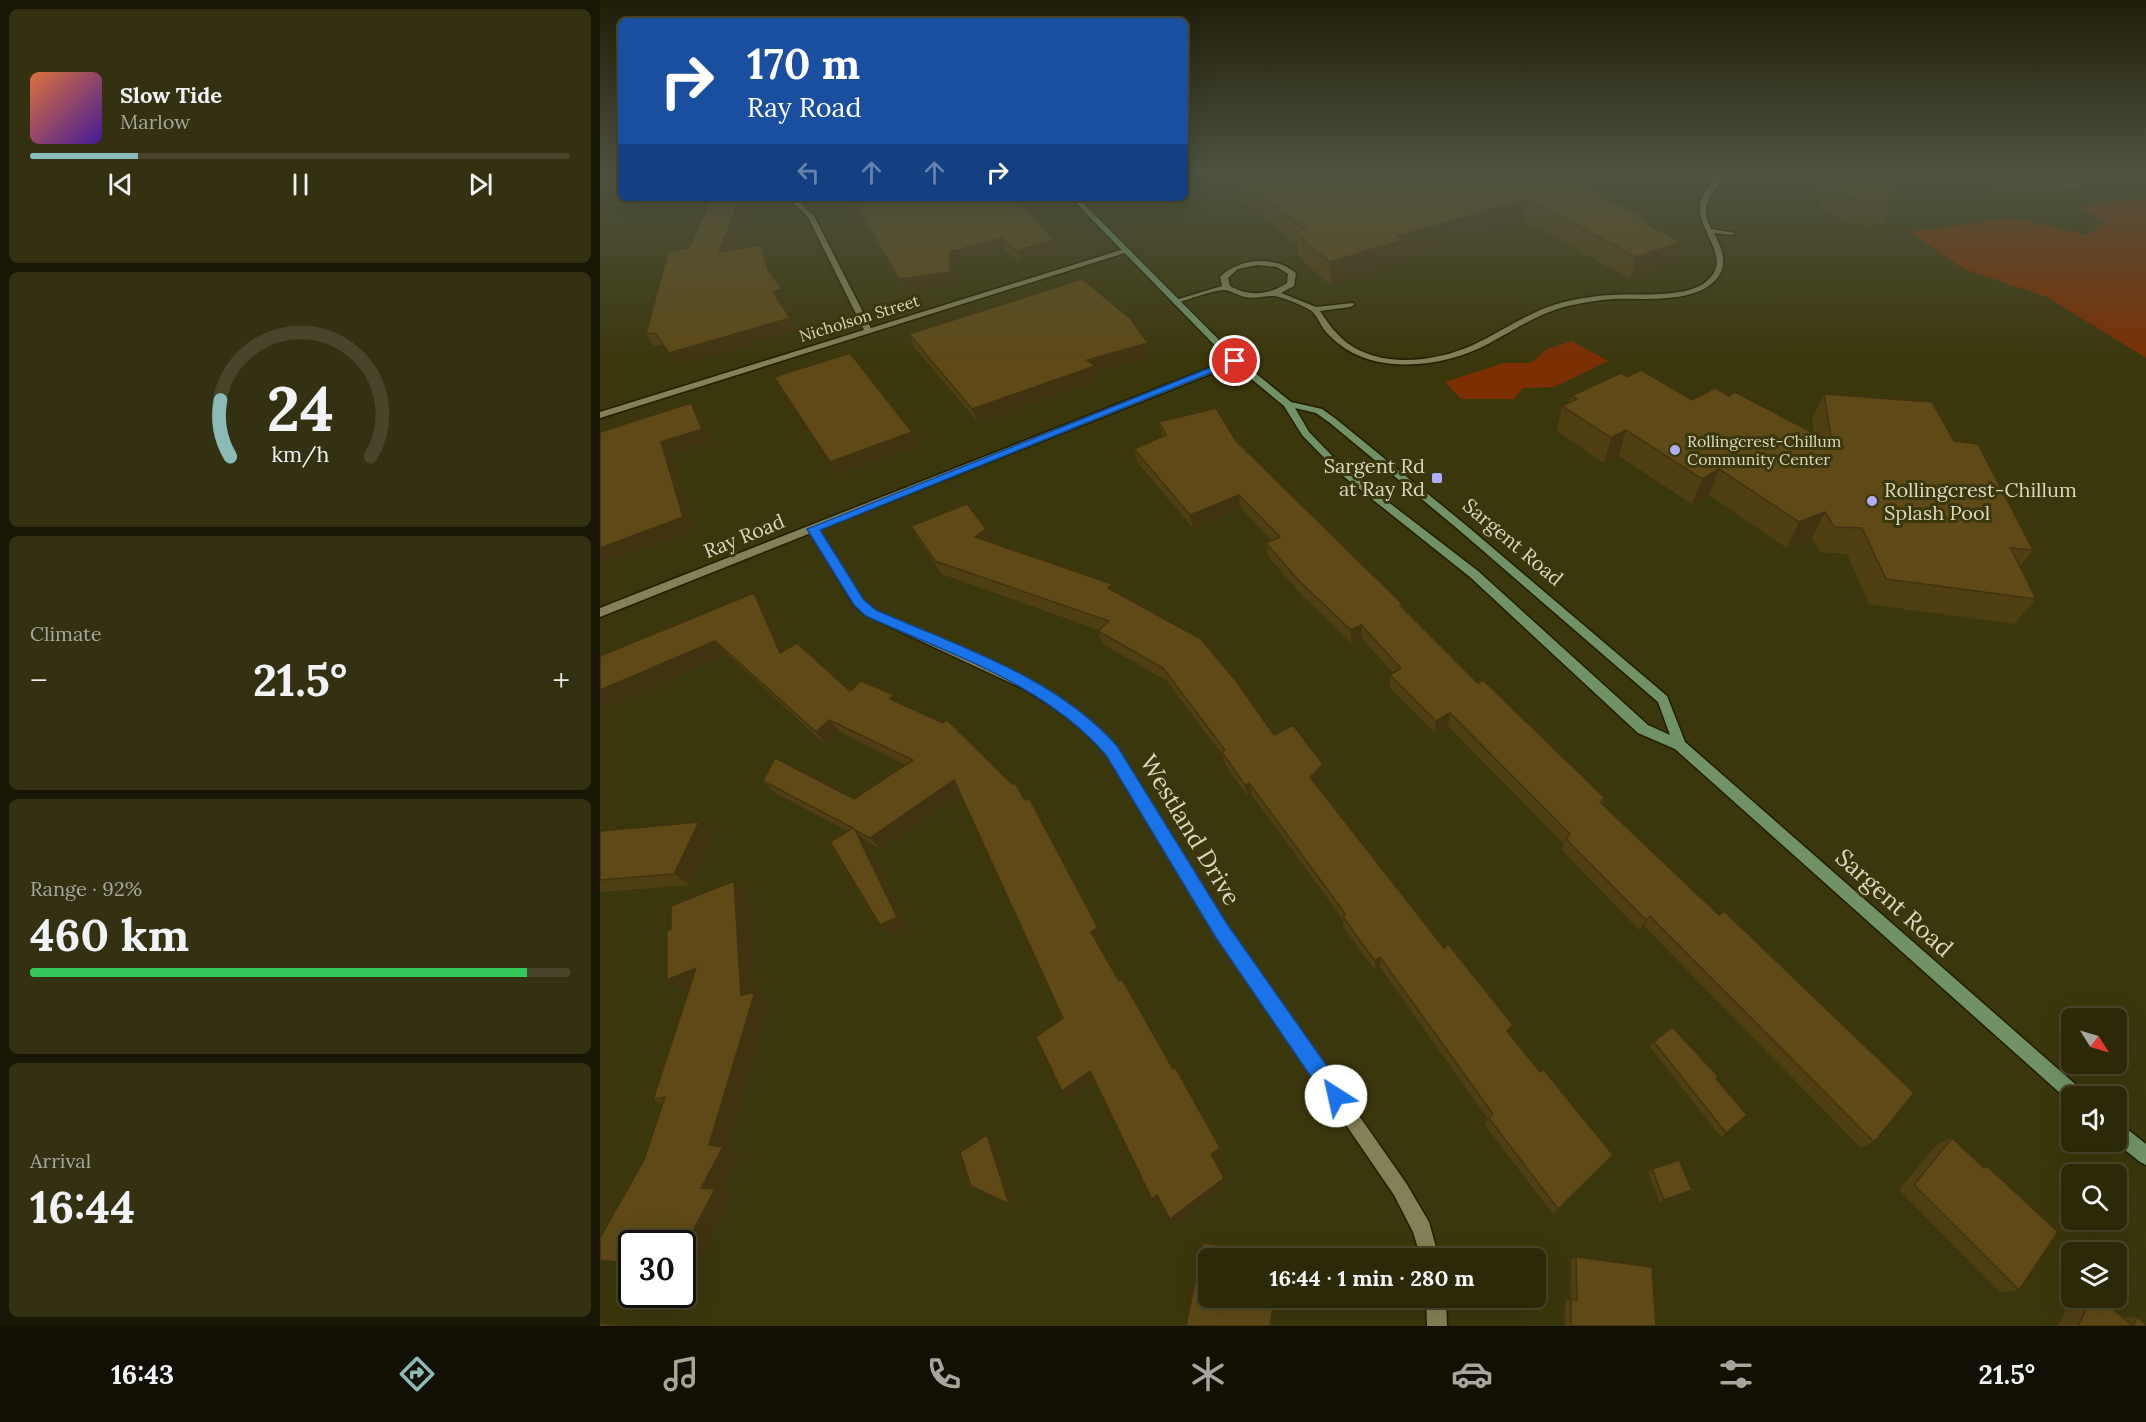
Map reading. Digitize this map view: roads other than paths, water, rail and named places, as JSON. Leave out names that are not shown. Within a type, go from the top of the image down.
[{"type":"main road","name":"Sargent Road","points":[[1113,237],[1235,361],[1288,404],[1305,433],[1341,470],[1474,574],[1643,729],[1680,745],[2065,1086]]},
{"type":"main road","name":"Sargent Road","points":[[1288,404],[1319,411],[1333,421],[1463,528],[1663,699],[1680,745]]},
{"type":"main road","points":[[2127,1140],[2146,1156]]},
{"type":"street","points":[[821,237],[868,331]]},
{"type":"street","points":[[1315,309],[1321,321],[1352,351],[1366,358],[1388,363],[1414,363],[1450,356],[1474,348],[1521,319],[1542,310],[1610,297],[1687,292],[1707,285],[1720,273],[1721,258],[1712,237]]},
{"type":"street","name":"Nicholson Street","points":[[600,415],[1127,251]]},
{"type":"street","points":[[1246,264],[1279,265],[1292,273],[1291,284],[1276,293],[1253,296],[1232,292],[1226,287],[1224,277],[1246,264]]},
{"type":"street","points":[[1176,301],[1226,287]]},
{"type":"street","points":[[1276,293],[1315,309],[1350,305]]},
{"type":"street","name":"Ray Road","points":[[600,613],[1235,361]]},
{"type":"street","name":"Westland Drive","points":[[813,529],[858,602],[871,613],[1041,690],[1091,727],[1111,750],[1221,930],[1400,1189],[1422,1229],[1427,1248]]},
{"type":"street","points":[[1436,1308],[1437,1326]]},
{"type":"place","name":"Rollingcrest-Chillum Community Center","points":[[1675,450]]},
{"type":"place","name":"Sargent Rd at Ray Rd","points":[[1437,478]]},
{"type":"place","name":"Rollingcrest-Chillum Splash Pool","points":[[1872,501]]}]
